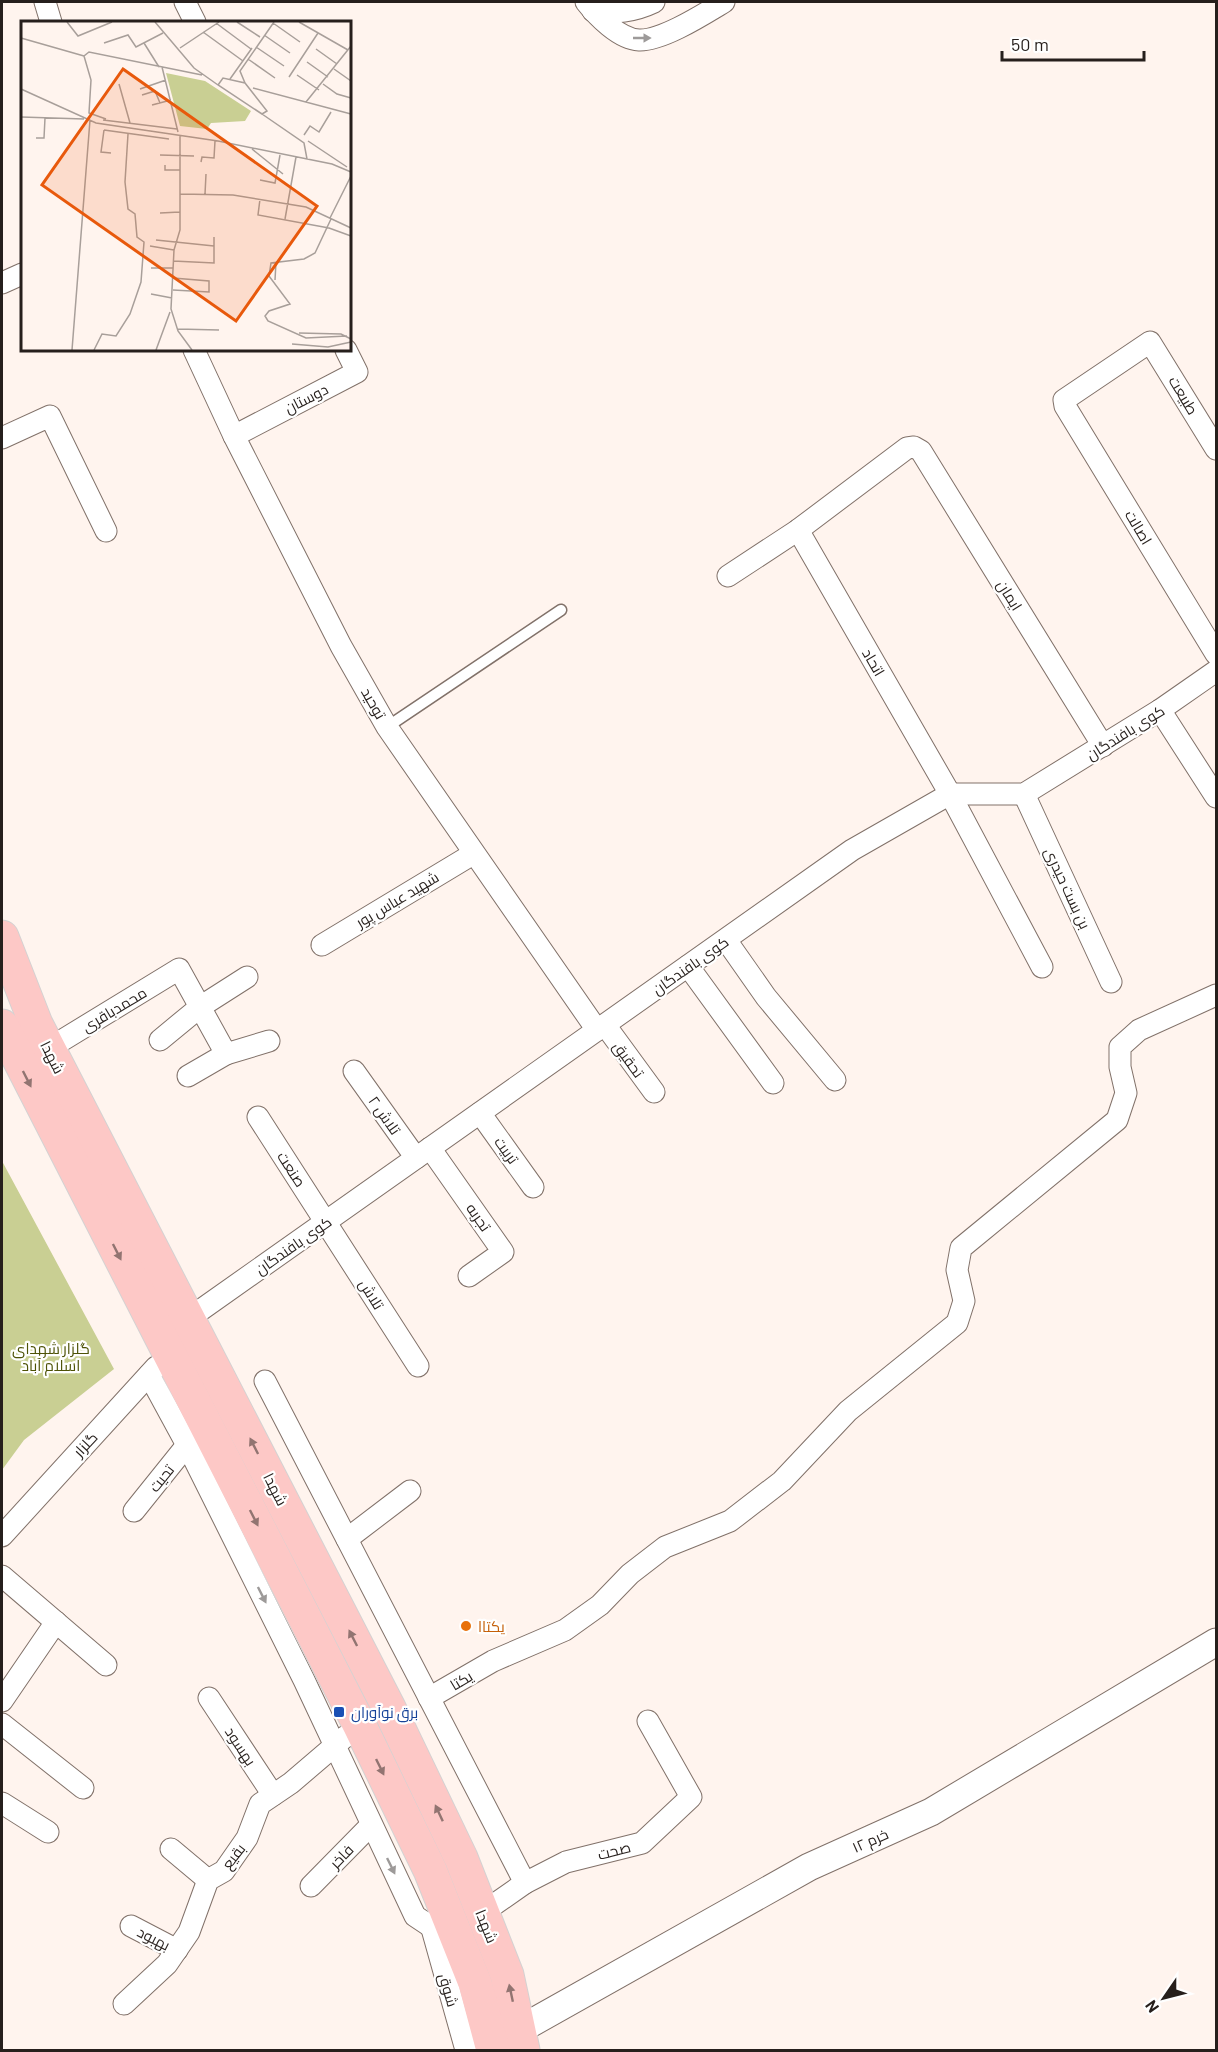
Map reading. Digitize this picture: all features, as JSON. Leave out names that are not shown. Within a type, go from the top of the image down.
[{"type":"main road","name":"شهدا","points":[[2,937],[48,1049],[389,1708],[461,1858],[507,1975],[521,2040]]},
{"type":"main road","points":[[2,1026],[159,1364],[359,1724],[430,1870],[475,1983],[493,2050]]},
{"type":"street","points":[[45,2],[51,21]]},
{"type":"street","points":[[185,2],[194,21]]},
{"type":"street","points":[[590,6],[615,13],[637,10],[654,2]]},
{"type":"street","points":[[590,6],[615,29],[637,40],[654,38],[724,2]]},
{"type":"street","points":[[2,283],[21,274]]},
{"type":"street","name":"اصالت","points":[[1150,342],[1064,400],[1065,406],[1216,654]]},
{"type":"street","name":"طبیعت","points":[[1150,342],[1216,449]]},
{"type":"street","name":"توحید","points":[[194,351],[234,436],[341,646],[387,727],[473,854],[601,1028]]},
{"type":"street","name":"دوستان","points":[[234,436],[357,372],[346,351]]},
{"type":"street","points":[[2,438],[50,416],[106,531]]},
{"type":"street","name":"ایمان","points":[[798,530],[907,448],[914,447],[921,451],[1102,746]]},
{"type":"street","points":[[728,576],[798,530]]},
{"type":"street","name":"اتحاد","points":[[798,530],[950,794],[1042,967]]},
{"type":"street","name":"کوی بافندگان","points":[[188,1318],[852,850],[950,794],[1024,794],[1160,710],[1216,671]]},
{"type":"street","points":[[1160,710],[1216,797]]},
{"type":"street","name":"بن بست حیدری","points":[[1024,794],[1111,982]]},
{"type":"street","name":"شهید عباس پور","points":[[322,945],[473,854]]},
{"type":"street","points":[[726,940],[766,997],[835,1080]]},
{"type":"street","points":[[688,966],[772,1083]]},
{"type":"street","name":"محمدباقری","points":[[48,1049],[180,969],[200,1006]]},
{"type":"street","points":[[160,1040],[200,1006],[247,977]]},
{"type":"street","name":"یکتا","points":[[429,1698],[493,1661],[565,1630],[600,1605],[630,1574],[665,1547],[730,1521],[782,1481],[848,1411],[957,1323],[964,1300],[957,1270],[961,1248],[1117,1120],[1126,1093],[1120,1067],[1120,1047],[1139,1030],[1216,995]]},
{"type":"street","points":[[200,1006],[226,1054]]},
{"type":"street","name":"تحقیق","points":[[601,1028],[654,1092]]},
{"type":"street","points":[[188,1076],[226,1054],[269,1041]]},
{"type":"street","name":"تلاش ۲","points":[[354,1071],[423,1153]]},
{"type":"street","name":"تربیت","points":[[480,1113],[534,1187]]},
{"type":"street","name":"صنعت","points":[[258,1117],[326,1221]]},
{"type":"street","name":"تجربه","points":[[423,1153],[503,1252],[469,1276]]},
{"type":"street","name":"تلاش","points":[[326,1221],[418,1366]]},
{"type":"street","points":[[159,1364],[187,1445],[336,1746],[415,1916],[460,1946]]},
{"type":"street","name":"گلزار","points":[[2,1536],[159,1364]]},
{"type":"street","points":[[265,1381],[525,1883]]},
{"type":"street","name":"تحیت","points":[[134,1511],[187,1445]]},
{"type":"street","points":[[347,1539],[410,1491]]},
{"type":"street","points":[[2,1576],[106,1665]]},
{"type":"street","points":[[2,1701],[56,1622]]},
{"type":"street","name":"خرم ۱۲","points":[[521,2040],[809,1867],[931,1812],[1216,1642]]},
{"type":"street","name":"بهسود","points":[[209,1698],[273,1795]]},
{"type":"street","name":"صحت","points":[[482,1913],[525,1883],[566,1862],[642,1843],[691,1797],[648,1721]]},
{"type":"street","points":[[2,1724],[83,1788]]},
{"type":"street","name":"بقیع","points":[[124,2004],[167,1964],[177,1950],[189,1932],[208,1880],[224,1871],[247,1838],[260,1804],[336,1746],[359,1724]]},
{"type":"street","points":[[2,1803],[48,1833]]},
{"type":"street","name":"فاخر","points":[[311,1886],[371,1825]]},
{"type":"street","points":[[171,1849],[208,1880]]},
{"type":"street","name":"بهبود","points":[[131,1926],[177,1950]]},
{"type":"street","name":"شوق","points":[[432,1929],[466,2050]]},
{"type":"lane","points":[[387,727],[561,610]]},
{"type":"green space","name":"گلزار شهدای اسلام آباد","points":[[2,1161],[114,1369],[24,1440],[2,1470]]},
{"type":"place","name":"یکتاا","points":[[466,1626]]},
{"type":"place","name":"برق نوآوران","points":[[339,1712]]}]
